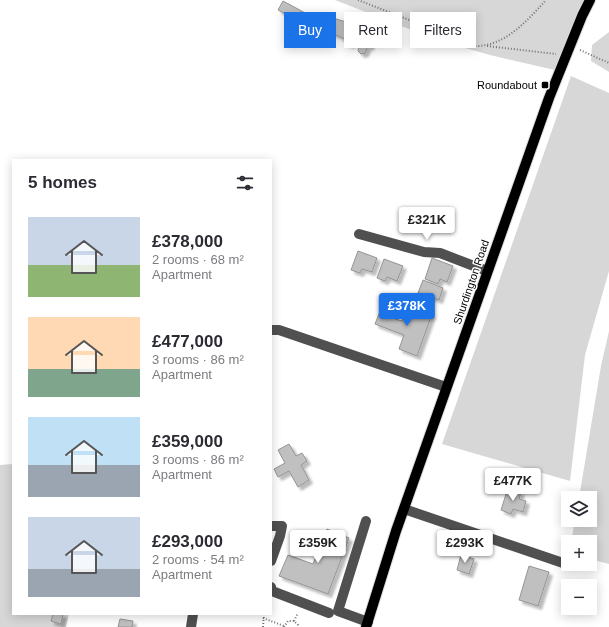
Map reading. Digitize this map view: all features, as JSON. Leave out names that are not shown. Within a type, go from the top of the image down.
[{"type":"main road","name":"Shurdington Road","points":[[582,16],[584,0]]},
{"type":"main road","name":"Shurdington Road","points":[[367,624],[404,510],[487,271],[549,98],[570,44],[590,0]]},
{"type":"street","points":[[359,234],[424,252],[440,253],[487,271]]},
{"type":"street","points":[[272,330],[279,330],[446,388]]},
{"type":"street","points":[[404,510],[561,562]]},
{"type":"street","points":[[366,521],[338,611],[367,624]]},
{"type":"street","points":[[272,526],[282,526],[272,558]]},
{"type":"street","points":[[272,591],[329,613]]},
{"type":"street","points":[[191,627],[193,615]]},
{"type":"path","points":[[358,0],[476,46],[566,55]]},
{"type":"path","points":[[485,46],[510,34],[546,0]]},
{"type":"path","points":[[570,44],[609,63]]},
{"type":"path","points":[[262,627],[264,615]]},
{"type":"path","points":[[262,618],[284,626],[288,621],[294,621],[298,627]]},
{"type":"shaded area","points":[[335,0],[584,0],[559,71],[465,48],[476,48],[476,12],[410,12],[410,29],[402,26],[402,12],[366,12]]},
{"type":"shaded area","points":[[609,32],[609,72],[591,61],[592,45]]},
{"type":"shaded area","points":[[571,76],[609,93],[609,271],[585,355],[570,481],[442,444]]},
{"type":"shaded area","points":[[609,331],[609,564],[597,561],[597,535],[572,535],[574,527],[597,527],[597,491],[580,491],[601,366]]},
{"type":"shaded area","points":[[12,464],[12,615],[69,615],[66,627],[0,627],[0,465]]},
{"type":"building","points":[[283,1],[303,12],[284,12],[284,13],[278,10]]},
{"type":"building","points":[[336,19],[344,21],[344,39],[336,35]]},
{"type":"building","points":[[358,48],[367,48],[365,53],[361,54],[358,51]]},
{"type":"building","points":[[358,251],[377,258],[372,272],[362,269],[360,273],[351,270]]},
{"type":"building","points":[[432,258],[453,266],[447,282],[440,279],[438,284],[425,279]]},
{"type":"building","points":[[384,259],[403,266],[397,281],[387,277],[385,281],[377,278]]},
{"type":"building","points":[[423,280],[443,288],[439,300],[431,297],[428,305],[417,301],[420,293],[418,293]]},
{"type":"building","points":[[408,305],[432,314],[417,356],[399,349],[404,335],[375,324],[381,309],[392,313],[395,319],[402,321]]},
{"type":"building","points":[[289,444],[296,456],[302,453],[307,461],[301,465],[309,480],[298,487],[289,471],[278,477],[274,469],[285,463],[278,450]]},
{"type":"building","points":[[514,471],[531,477],[527,489],[510,484]]},
{"type":"building","points":[[508,488],[521,492],[519,499],[526,501],[523,512],[513,509],[511,514],[501,510]]},
{"type":"building","points":[[327,529],[349,538],[328,594],[279,576],[288,555],[313,564]]},
{"type":"building","points":[[461,555],[474,559],[469,574],[457,570]]},
{"type":"building","points":[[529,566],[549,572],[538,606],[519,600]]},
{"type":"building","points":[[53,615],[63,615],[61,624],[51,621]]},
{"type":"building","points":[[120,619],[133,621],[132,627],[118,627]]},
{"type":"place","name":"Roundabout","points":[[545,85]]}]
